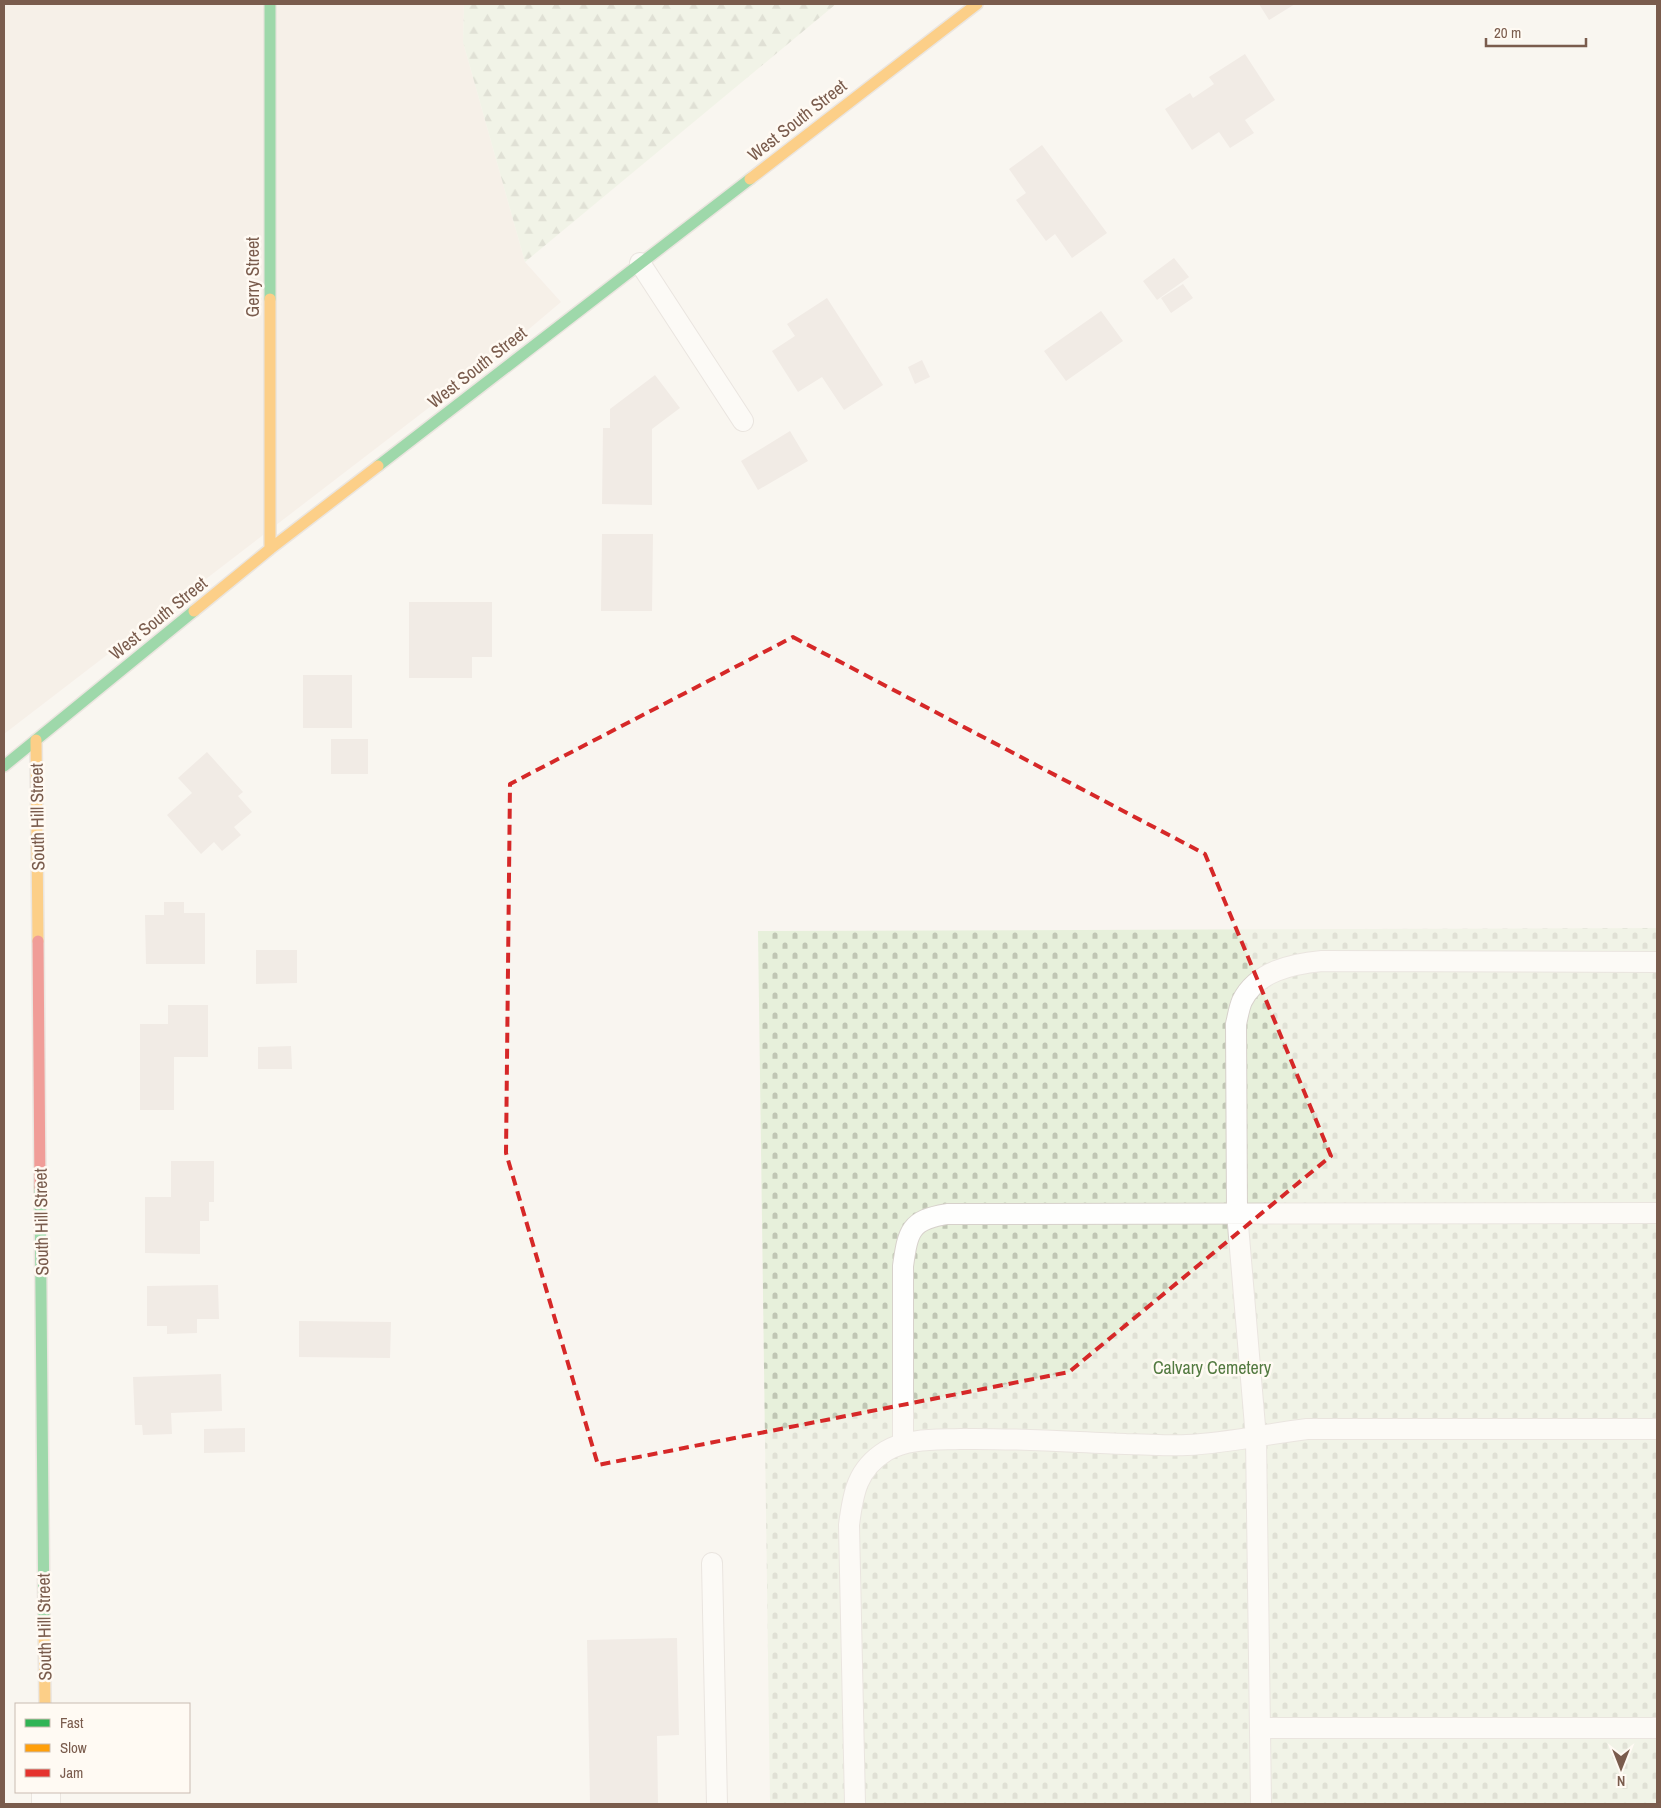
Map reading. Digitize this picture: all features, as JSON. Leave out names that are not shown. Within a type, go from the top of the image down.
[{"type":"street","name":"Gerry Street","points":[[270,4],[270,549]]},
{"type":"street","name":"West South Street","points":[[4,766],[270,549],[977,4]]},
{"type":"street","name":"South Hill Street","points":[[36,740],[45,1703]]},
{"type":"lane","points":[[640,263],[743,421]]},
{"type":"lane","points":[[1261,1804],[1256,1438],[1237,1213],[1236,1024],[1242,1001],[1256,983],[1277,970],[1300,963],[1322,961],[1657,962]]},
{"type":"lane","points":[[903,1444],[903,1266],[907,1240],[915,1226],[928,1217],[947,1214],[1657,1213]]},
{"type":"lane","points":[[855,1804],[849,1525],[852,1500],[858,1480],[871,1462],[888,1450],[903,1444],[931,1440],[982,1439],[1186,1446],[1256,1438],[1307,1429],[1657,1429]]},
{"type":"lane","points":[[712,1564],[718,1804]]},
{"type":"lane","points":[[1260,1728],[1657,1728]]},
{"type":"highlighted area","points":[[793,637],[1205,854],[1331,1156],[1069,1372],[598,1465],[506,1153],[510,784]]},
{"type":"shaded area","points":[[4,4],[464,4],[463,42],[525,262],[561,302],[504,350],[4,734]]},
{"type":"green space","points":[[464,4],[836,4],[525,262],[463,42]]},
{"type":"green space","name":"Calvary Cemetery","points":[[1657,928],[1657,1804],[770,1804],[758,931]]},
{"type":"building","points":[[1259,4],[1295,4],[1269,20]]},
{"type":"building","points":[[1245,54],[1275,100],[1245,120],[1254,133],[1230,148],[1219,132],[1192,150],[1165,109],[1190,93],[1193,98],[1214,84],[1209,77]]},
{"type":"building","points":[[1042,145],[1107,233],[1072,258],[1055,234],[1046,241],[1016,200],[1026,193],[1009,169]]},
{"type":"building","points":[[1174,258],[1189,277],[1157,300],[1143,281]]},
{"type":"building","points":[[1183,284],[1193,298],[1171,313],[1161,298]]},
{"type":"building","points":[[827,298],[883,385],[844,410],[822,377],[798,392],[772,351],[795,336],[787,324]]},
{"type":"building","points":[[1101,311],[1123,341],[1066,381],[1044,351]]},
{"type":"building","points":[[922,360],[930,377],[915,384],[908,367]]},
{"type":"building","points":[[655,375],[680,408],[652,429],[652,505],[602,504],[603,428],[610,428],[610,409]]},
{"type":"building","points":[[790,431],[808,461],[758,490],[741,461]]},
{"type":"building","points":[[602,534],[653,534],[652,611],[601,611]]},
{"type":"building","points":[[409,602],[492,602],[492,657],[472,657],[472,678],[409,678]]},
{"type":"building","points":[[303,675],[352,675],[352,728],[303,728]]},
{"type":"building","points":[[331,739],[368,739],[368,774],[331,774]]},
{"type":"building","points":[[207,752],[243,792],[238,796],[252,812],[234,827],[241,835],[222,851],[214,842],[201,854],[167,815],[192,793],[178,778]]},
{"type":"building","points":[[164,902],[184,902],[184,913],[205,913],[205,964],[146,964],[145,915],[164,915]]},
{"type":"building","points":[[256,950],[297,950],[297,983],[256,984]]},
{"type":"building","points":[[168,1005],[208,1005],[208,1057],[174,1057],[174,1110],[140,1110],[140,1024],[168,1024]]},
{"type":"building","points":[[291,1046],[292,1069],[258,1069],[258,1047]]},
{"type":"building","points":[[171,1161],[214,1161],[214,1202],[209,1202],[209,1221],[200,1221],[200,1254],[145,1253],[145,1197],[171,1197]]},
{"type":"building","points":[[218,1285],[219,1319],[197,1319],[197,1333],[167,1334],[167,1326],[147,1326],[147,1286]]},
{"type":"building","points":[[299,1321],[391,1322],[390,1358],[299,1357]]},
{"type":"building","points":[[221,1374],[222,1411],[171,1413],[172,1434],[143,1435],[142,1425],[135,1425],[133,1377]]},
{"type":"building","points":[[245,1428],[245,1452],[204,1453],[204,1429]]},
{"type":"building","points":[[677,1638],[679,1735],[657,1736],[658,1804],[590,1804],[587,1640]]},
{"type":"traffic: fast","points":[[270,4],[270,299]]},
{"type":"traffic: fast","points":[[378,466],[750,179]]},
{"type":"traffic: fast","points":[[4,766],[194,611]]},
{"type":"traffic: fast","points":[[40,1188],[44,1621]]},
{"type":"traffic: slow","points":[[750,179],[977,4]]},
{"type":"traffic: slow","points":[[270,299],[270,549]]},
{"type":"traffic: slow","points":[[194,611],[270,549],[378,466]]},
{"type":"traffic: slow","points":[[36,740],[38,941]]},
{"type":"traffic: slow","points":[[44,1621],[45,1703]]},
{"type":"traffic: jam","points":[[38,941],[40,1188]]}]
